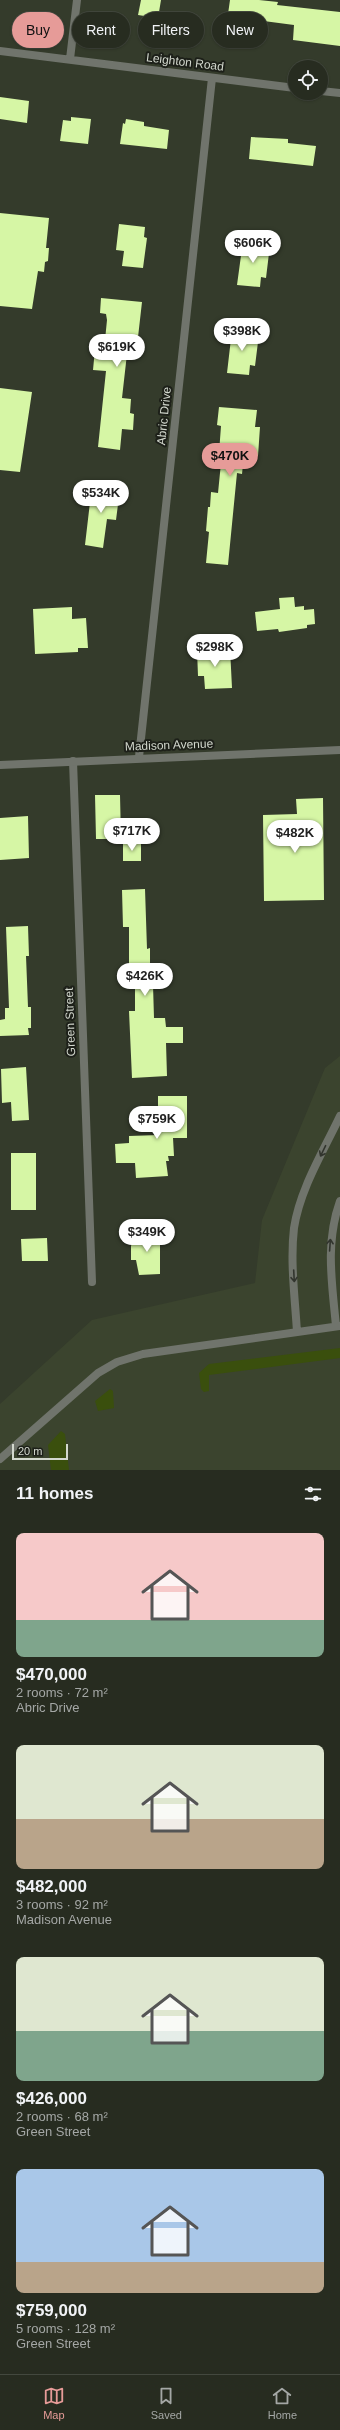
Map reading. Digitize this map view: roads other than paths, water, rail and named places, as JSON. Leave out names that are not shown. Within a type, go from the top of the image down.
[{"type":"street","points":[[70,59],[77,0]]},
{"type":"street","name":"Leighton Road","points":[[0,51],[288,87]]},
{"type":"street","name":"Abric Drive","points":[[139,757],[212,78]]},
{"type":"street","points":[[328,92],[340,93]]},
{"type":"street","name":"Madison Avenue","points":[[0,764],[139,757],[340,750]]},
{"type":"street","name":"Green Street","points":[[73,761],[92,1282]]},
{"type":"street","points":[[297,1332],[293,1268],[294,1229],[303,1196],[340,1116]]},
{"type":"street","points":[[0,1459],[83,1384],[98,1372],[117,1362],[143,1354],[338,1326],[329,1259],[331,1235],[340,1201]]}]
